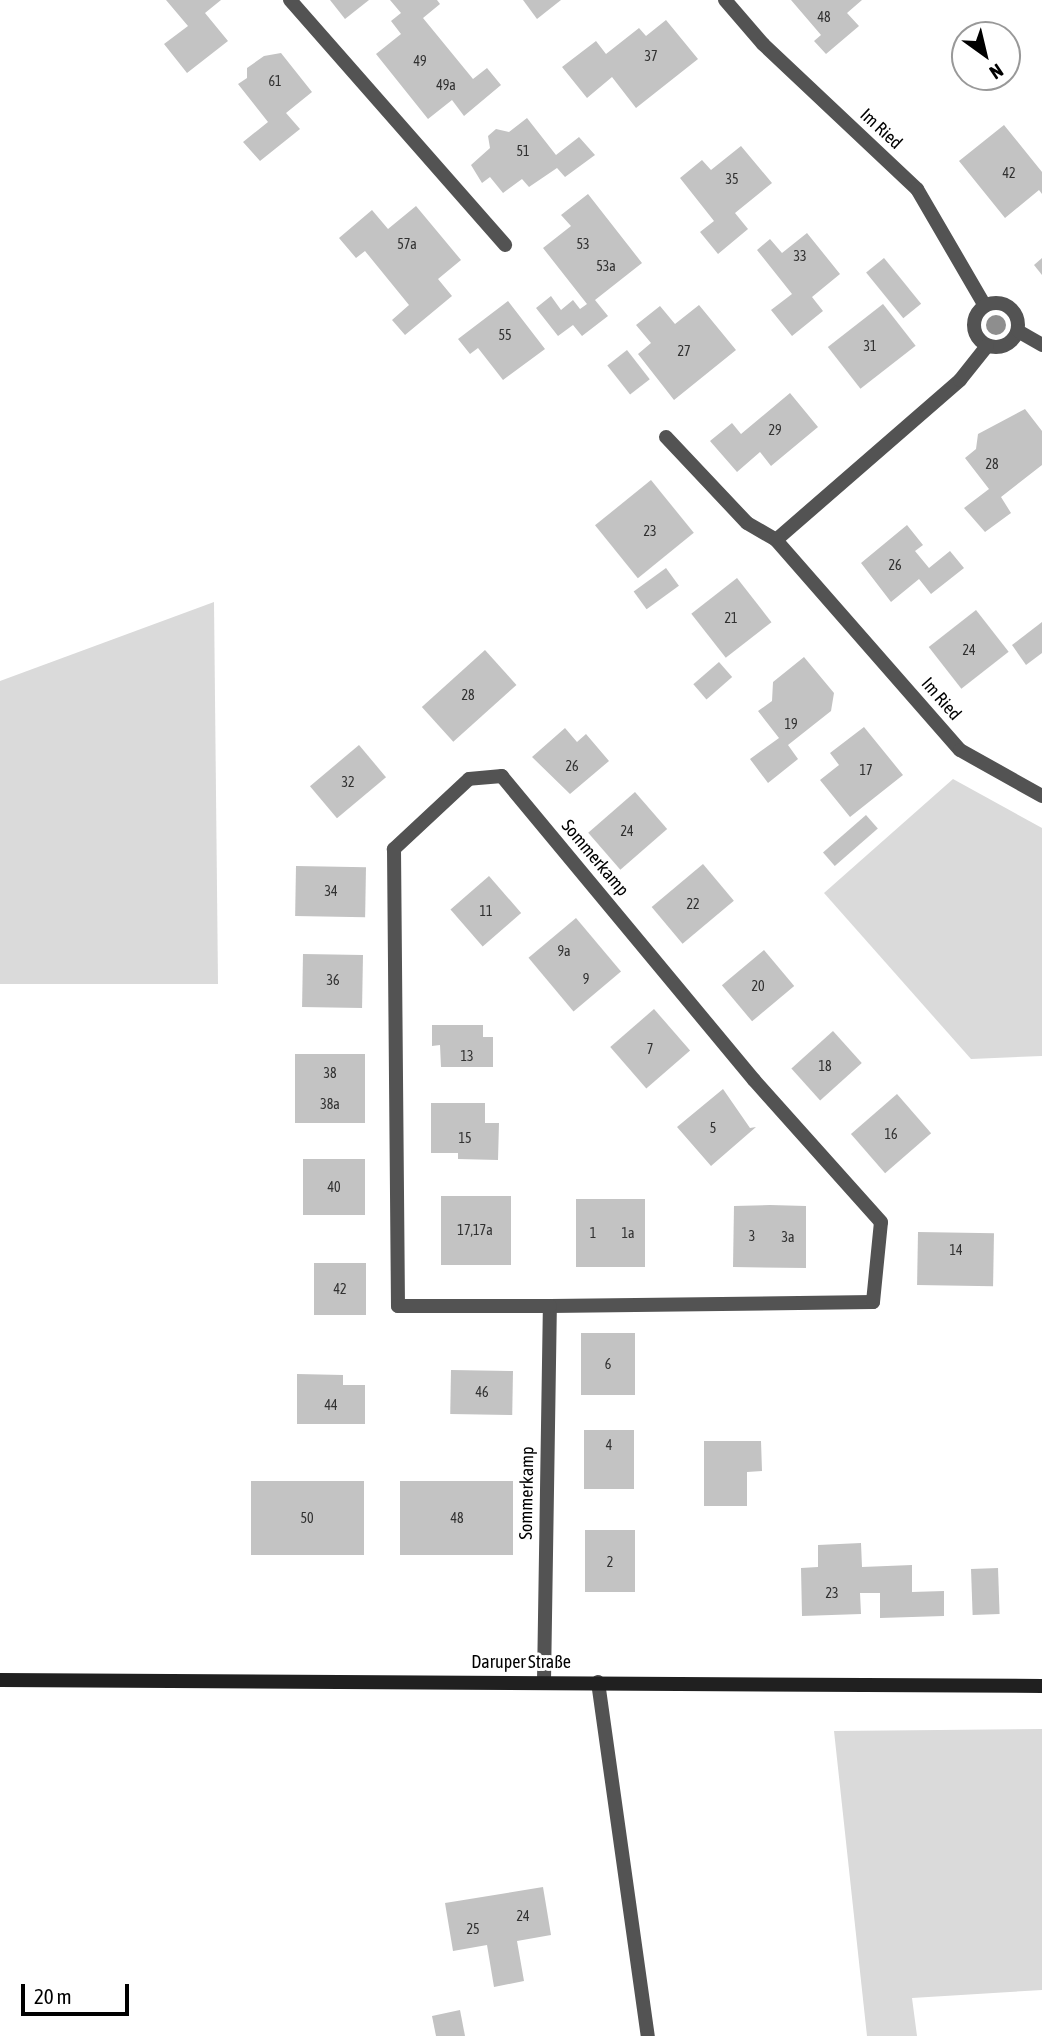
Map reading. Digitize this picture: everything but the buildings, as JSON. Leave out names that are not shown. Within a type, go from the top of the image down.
[{"type":"street","points":[[290,0],[505,244]]},
{"type":"street","name":"Im Ried","points":[[725,0],[763,44],[917,189],[985,306]]},
{"type":"street","points":[[776,540],[960,380],[987,346],[1006,345],[1018,331],[1018,320],[1005,304],[985,306],[977,312],[974,332],[987,346]]},
{"type":"street","points":[[1018,331],[1042,345]]},
{"type":"street","name":"Im Ried","points":[[666,438],[747,523],[776,540],[960,750],[1042,796]]},
{"type":"street","name":"Sommerkamp","points":[[502,776],[754,1080],[881,1222],[873,1302],[550,1306],[398,1306],[394,849],[469,779],[502,776]]},
{"type":"street","name":"Sommerkamp","points":[[544,1681],[550,1306]]},
{"type":"street","name":"Daruper Straße","points":[[0,1680],[544,1681],[1042,1686]]},
{"type":"street","points":[[598,1682],[648,2036]]},
{"type":"shaded area","points":[[214,602],[218,984],[0,984],[0,681]]},
{"type":"shaded area","points":[[953,779],[1042,828],[1042,1056],[971,1059],[824,893]]},
{"type":"shaded area","points":[[1042,1729],[1042,1990],[912,1998],[917,2036],[867,2036],[834,1731]]}]
